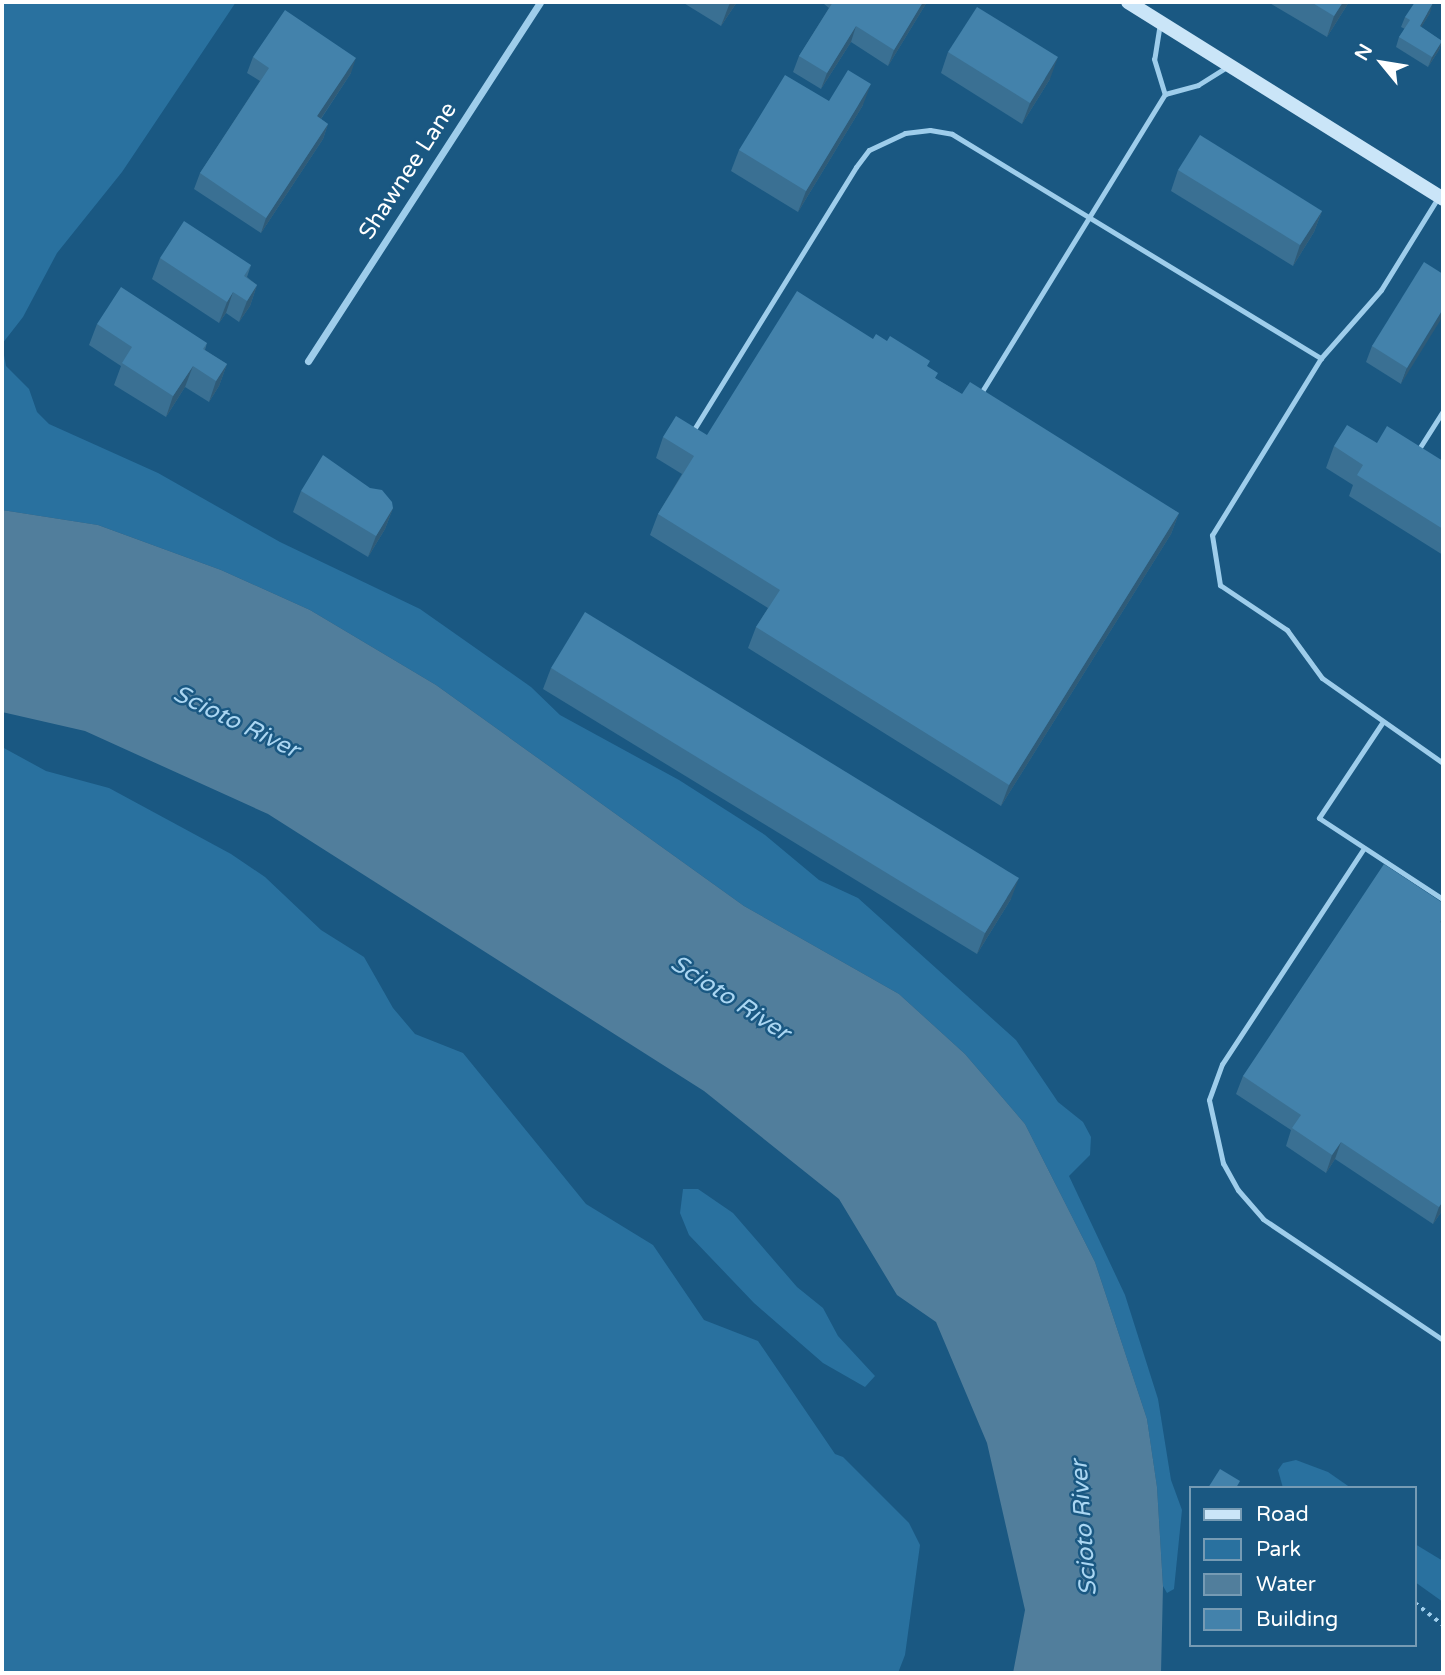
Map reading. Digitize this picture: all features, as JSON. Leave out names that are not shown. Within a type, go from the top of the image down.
[{"type":"main road","points":[[1128,2],[1441,198]]},
{"type":"street","name":"Shawnee Lane","points":[[309,362],[540,2]]},
{"type":"lane","points":[[1160,22],[1154,60],[1165,94]]},
{"type":"lane","points":[[981,393],[1165,94],[1198,85],[1229,65]]},
{"type":"lane","points":[[690,437],[856,167],[885,140],[930,130],[952,134],[1321,358]]},
{"type":"lane","points":[[1441,198],[1381,290],[1321,358],[1212,535],[1213,561],[1220,585],[1287,630],[1322,678],[1382,723],[1443,763]]},
{"type":"lane","points":[[1418,452],[1443,411]]},
{"type":"lane","points":[[1382,723],[1319,818],[1443,899]]},
{"type":"lane","points":[[1364,848],[1222,1064],[1209,1100],[1223,1163],[1238,1190],[1263,1219],[1443,1340]]},
{"type":"path","points":[[1417,1604],[1443,1625]]},
{"type":"green space","points":[[2,2],[236,2],[122,172],[57,253],[23,317],[2,344]]},
{"type":"green space","points":[[2,344],[6,366],[29,389],[37,412],[49,424],[158,473],[280,542],[420,609],[531,687],[560,715],[679,780],[765,835],[819,880],[858,898],[1016,1040],[1058,1102],[1083,1122],[1091,1137],[1090,1155],[1069,1176],[1125,1295],[1158,1399],[1171,1480],[1182,1510],[1174,1589],[1167,1593],[1163,1586],[1157,1487],[1147,1419],[1095,1262],[1025,1124],[965,1054],[899,994],[744,906],[436,685],[310,610],[221,570],[98,525],[2,510]]},
{"type":"green space","points":[[2,747],[46,771],[109,788],[231,854],[265,877],[321,930],[364,957],[393,1008],[415,1034],[463,1053],[586,1204],[653,1245],[704,1320],[758,1341],[835,1454],[843,1457],[909,1523],[920,1545],[905,1655],[898,1673],[2,1673]]},
{"type":"green space","points":[[683,1189],[698,1189],[733,1213],[797,1287],[823,1308],[838,1336],[875,1376],[865,1387],[823,1363],[754,1303],[689,1235],[680,1213]]},
{"type":"green space","points":[[1296,1460],[1328,1472],[1348,1486],[1282,1486],[1278,1470],[1283,1463]]},
{"type":"green space","points":[[1417,1545],[1443,1561],[1443,1602],[1417,1583]]},
{"type":"water","name":"Scioto River","points":[[2,510],[98,525],[221,570],[310,610],[436,685],[744,906],[899,994],[965,1054],[1025,1124],[1095,1262],[1147,1419],[1157,1487],[1163,1586],[1161,1673],[1013,1673],[1025,1610],[987,1443],[936,1322],[897,1295],[839,1199],[704,1091],[268,814],[85,731],[2,712]]},
{"type":"building","points":[[833,2],[923,2],[894,50],[856,26],[827,73],[799,56]]},
{"type":"building","points":[[1311,2],[1343,2],[1334,16]]},
{"type":"building","points":[[1415,2],[1433,3],[1420,26],[1442,41],[1432,57],[1399,37],[1410,20],[1405,17]]},
{"type":"building","points":[[977,7],[1058,57],[1030,103],[948,52]]},
{"type":"building","points":[[285,10],[356,58],[317,116],[328,124],[266,218],[200,173],[269,68],[253,57]]},
{"type":"building","points":[[848,70],[871,84],[806,191],[739,150],[785,75],[829,101]]},
{"type":"building","points":[[1200,135],[1322,211],[1300,245],[1178,170]]},
{"type":"building","points":[[184,221],[251,265],[244,276],[257,285],[247,301],[233,292],[227,302],[160,258]]},
{"type":"building","points":[[1424,262],[1443,274],[1443,309],[1407,368],[1372,346]]},
{"type":"building","points":[[121,287],[207,343],[203,349],[227,364],[216,381],[193,366],[173,396],[122,363],[132,347],[97,324]]},
{"type":"building","points":[[797,291],[873,339],[876,334],[887,341],[890,336],[930,361],[927,366],[938,373],[935,378],[962,394],[970,382],[1179,513],[1009,785],[756,627],[780,590],[658,514],[694,456],[663,437],[676,416],[707,435]]},
{"type":"building","points":[[1347,425],[1377,443],[1387,426],[1443,461],[1443,529],[1357,475],[1363,465],[1334,446]]},
{"type":"building","points":[[323,455],[370,488],[382,490],[392,502],[393,508],[376,536],[301,491]]},
{"type":"building","points":[[585,612],[1019,878],[985,933],[551,668]]},
{"type":"building","points":[[1384,864],[1443,903],[1443,918],[1440,922],[1443,924],[1443,1201],[1439,1207],[1341,1142],[1332,1155],[1292,1128],[1301,1115],[1243,1076]]},
{"type":"building","points":[[1220,1469],[1240,1481],[1237,1486],[1209,1486]]}]
